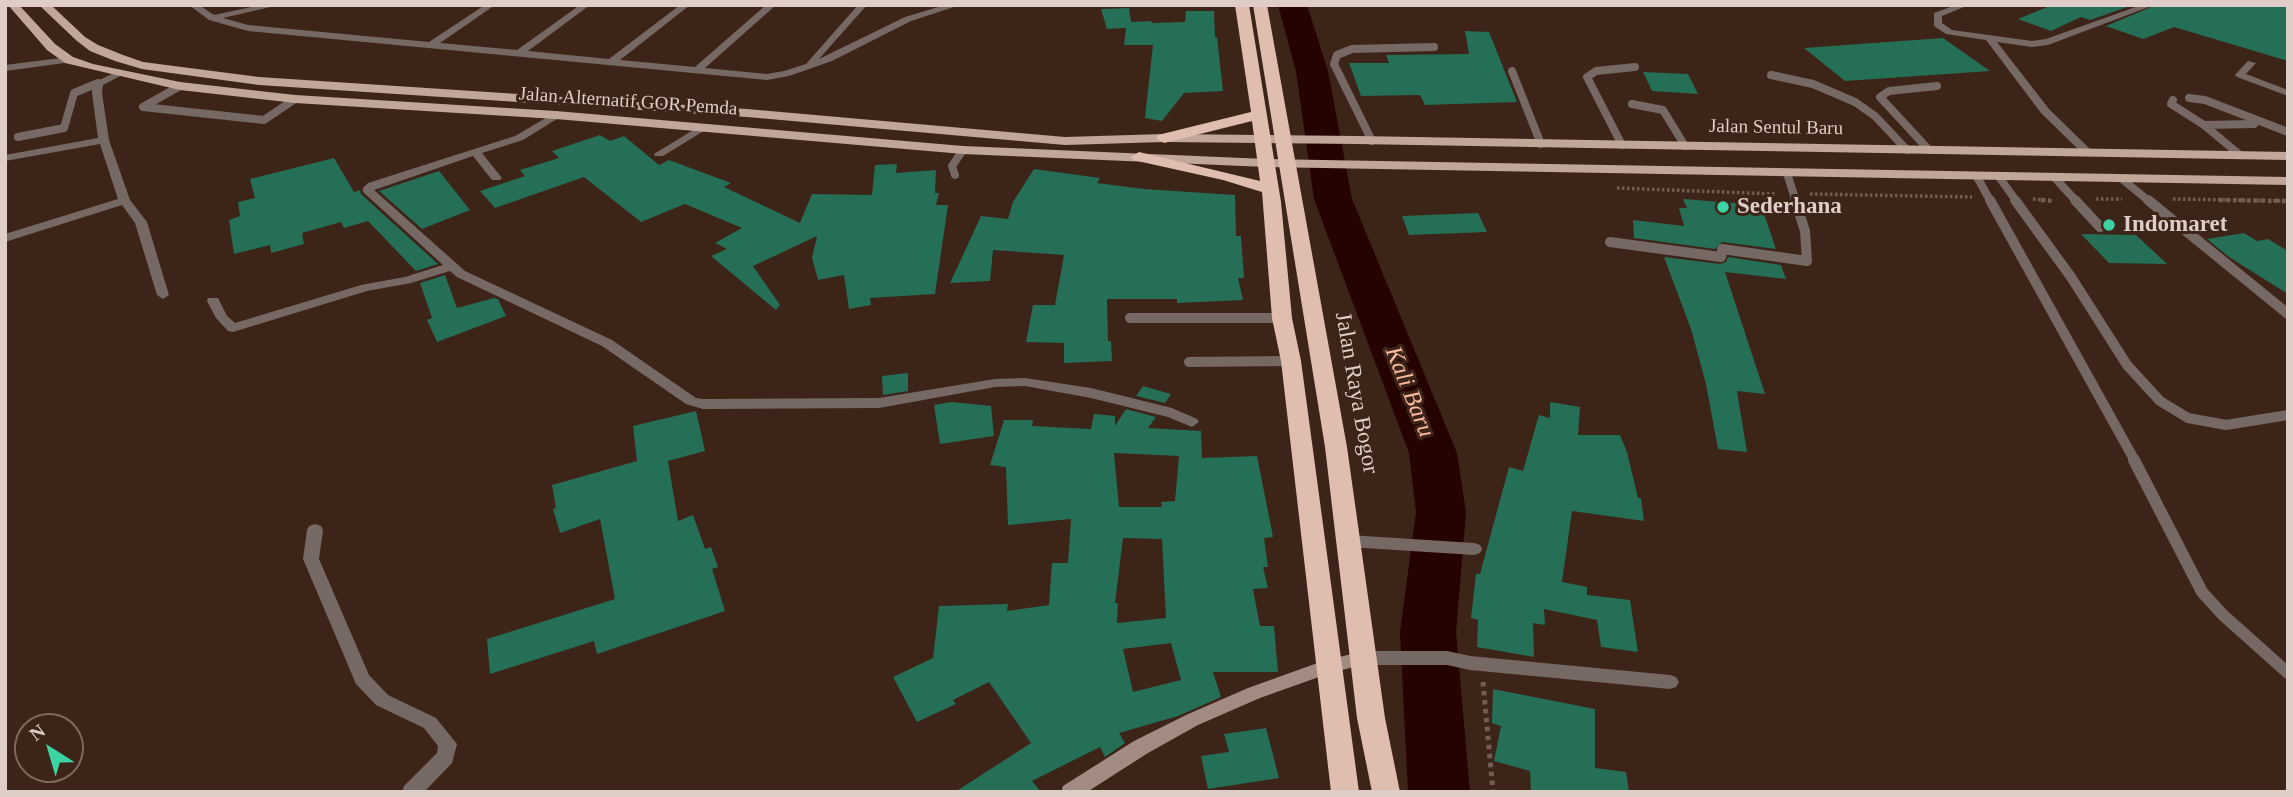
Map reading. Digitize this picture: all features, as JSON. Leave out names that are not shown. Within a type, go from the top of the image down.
[{"type":"highway","name":"Jalan Raya Bogor","points":[[1242,5],[1263,140],[1284,163]]},
{"type":"highway","name":"Jalan Raya Bogor","points":[[1260,5],[1284,140],[1284,163],[1336,447],[1371,718],[1386,792]]},
{"type":"highway","points":[[1164,138],[1258,114]]},
{"type":"highway","points":[[1139,157],[1227,176],[1270,189]]},
{"type":"highway","name":"Jalan Raya Bogor","points":[[1284,163],[1270,189],[1282,318],[1291,361],[1345,792]]},
{"type":"main road","name":"Jalan Alternatif GOR Pemda","points":[[13,5],[51,47],[69,60],[117,75],[180,86],[295,99],[703,127],[963,150],[1284,163]]},
{"type":"main road","name":"Jalan Alternatif GOR Pemda","points":[[44,5],[81,39],[94,48],[119,58],[142,65],[259,81],[747,113],[1065,141],[1164,138],[1263,140]]},
{"type":"main road","name":"Jalan Sentul Baru","points":[[1263,140],[2288,156]]},
{"type":"main road","points":[[2089,153],[2119,171],[2122,179]]},
{"type":"main road","points":[[2170,155],[2201,181]]},
{"type":"main road","name":"Jalan Sentul Baru","points":[[1284,163],[2288,181]]},
{"type":"street","points":[[193,5],[212,18],[248,28],[767,77],[807,67],[908,19],[956,5]]},
{"type":"street","points":[[212,18],[275,5]]},
{"type":"street","points":[[467,5],[489,6]]},
{"type":"street","points":[[521,52],[586,5]]},
{"type":"street","points":[[612,61],[686,5]]},
{"type":"street","points":[[697,69],[772,5]]},
{"type":"street","points":[[807,67],[863,5]]},
{"type":"street","points":[[1965,5],[1937,15],[1937,24],[1948,32],[2032,44],[2048,42],[2150,5]]},
{"type":"street","points":[[431,45],[489,6]]},
{"type":"street","points":[[1989,38],[2045,111],[2089,153]]},
{"type":"street","points":[[5,68],[69,60]]},
{"type":"street","points":[[2251,62],[2240,75],[2288,93]]},
{"type":"street","points":[[117,75],[98,83],[104,140],[124,201],[141,222],[163,295]]},
{"type":"street","points":[[556,116],[519,138],[372,185],[367,190],[468,278],[607,343],[682,397],[703,404],[896,401],[995,383],[1025,382],[1052,384],[1112,398],[1172,413],[1192,422]]},
{"type":"street","points":[[659,154],[703,127]]},
{"type":"street","points":[[5,158],[104,140]]},
{"type":"street","points":[[475,152],[496,178]]},
{"type":"street","points":[[5,238],[124,201]]},
{"type":"street","points":[[213,301],[222,318],[233,328],[365,288],[407,280],[452,266]]},
{"type":"street","points":[[315,530],[311,559],[362,679],[382,700],[430,723],[448,744],[445,757],[411,792]]},
{"type":"street","points":[[1349,541],[1474,549]]},
{"type":"street","points":[[1070,792],[1140,747],[1192,720],[1254,693],[1329,666],[1364,658],[1447,658],[1481,664],[1670,682]]},
{"type":"lane","points":[[1364,140],[1334,64],[1337,55],[1352,49],[1434,47]]},
{"type":"lane","points":[[1622,145],[1587,78],[1596,71],[1635,67]]},
{"type":"lane","points":[[1512,71],[1541,144]]},
{"type":"lane","points":[[1771,75],[1814,84],[1855,102],[1875,116],[1907,150]]},
{"type":"lane","points":[[18,137],[64,128],[74,93],[98,83]]},
{"type":"lane","points":[[180,86],[143,107],[264,120],[295,99]]},
{"type":"lane","points":[[1929,150],[1880,97],[1889,91],[1937,86]]},
{"type":"lane","points":[[2189,98],[2205,100],[2288,132]]},
{"type":"lane","points":[[2173,100],[2171,104],[2204,125],[2240,156]]},
{"type":"lane","points":[[1632,104],[1663,110],[1685,146]]},
{"type":"lane","points":[[2204,125],[2265,124]]},
{"type":"lane","points":[[955,175],[952,166],[963,150]]},
{"type":"lane","points":[[1610,242],[1721,257],[1722,248],[1807,261],[1805,231],[1787,173]]},
{"type":"lane","points":[[1977,177],[2137,465],[2202,592],[2223,615],[2288,673]]},
{"type":"lane","points":[[1999,177],[2127,365],[2160,401],[2188,418],[2225,425],[2288,415]]},
{"type":"lane","points":[[2055,178],[2100,227]]},
{"type":"lane","points":[[2122,179],[2288,314]]},
{"type":"lane","points":[[1130,318],[1282,318]]},
{"type":"lane","points":[[1189,362],[1291,361]]},
{"type":"path","points":[[1612,188],[1990,197]]},
{"type":"path","points":[[2015,197],[2060,201],[2288,201]]},
{"type":"path","points":[[1481,664],[1493,792]]},
{"type":"building","points":[[2052,5],[2133,5],[2090,20],[2081,17],[2051,31],[2018,19]]},
{"type":"building","points":[[2156,5],[2288,5],[2288,61],[2174,27],[2143,39],[2106,26]]},
{"type":"building","points":[[1129,8],[1131,22],[1152,23],[1185,22],[1186,11],[1214,11],[1223,91],[1184,93],[1162,121],[1145,118],[1153,45],[1124,45],[1126,28],[1107,29],[1101,9]]},
{"type":"building","points":[[1465,31],[1489,32],[1517,102],[1425,105],[1420,95],[1361,96],[1349,63],[1389,63],[1386,55],[1469,54]]},
{"type":"building","points":[[1943,38],[1990,71],[1845,81],[1804,48]]},
{"type":"building","points":[[1643,72],[1688,74],[1698,94],[1652,91]]},
{"type":"building","points":[[600,135],[610,141],[624,136],[659,165],[669,160],[731,183],[724,187],[800,223],[812,194],[872,195],[875,165],[897,164],[896,173],[936,170],[935,193],[939,193],[936,205],[948,205],[935,294],[870,298],[871,305],[849,309],[844,275],[818,280],[812,258],[817,236],[753,266],[780,305],[776,310],[711,256],[727,249],[715,243],[742,228],[685,204],[641,222],[584,177],[495,208],[480,191],[525,176],[520,170],[559,158],[552,151]]},
{"type":"building","points":[[334,158],[354,192],[360,190],[361,194],[438,264],[416,271],[368,221],[344,228],[341,222],[302,233],[304,244],[271,253],[270,245],[234,254],[229,220],[240,216],[238,202],[255,198],[250,179]]},
{"type":"building","points":[[1034,169],[1100,178],[1097,183],[1235,195],[1236,236],[1241,236],[1244,278],[1238,278],[1243,300],[1177,303],[1177,299],[1107,299],[1108,341],[1111,341],[1112,361],[1064,363],[1064,343],[1026,342],[1033,305],[1055,305],[1064,255],[993,250],[990,281],[950,283],[981,216],[1008,219],[1013,202]]},
{"type":"building","points":[[439,171],[470,210],[422,229],[379,191]]},
{"type":"building","points":[[1683,199],[1761,205],[1776,249],[1722,242],[1715,249],[1634,238],[1633,220],[1684,226],[1679,208],[1687,208]]},
{"type":"building","points":[[1478,213],[1487,232],[1409,235],[1402,216]]},
{"type":"building","points":[[2244,233],[2257,241],[2268,239],[2288,251],[2288,294],[2229,257],[2207,239]]},
{"type":"building","points":[[2081,234],[2136,235],[2167,264],[2109,263]]},
{"type":"building","points":[[1664,257],[1720,264],[1726,262],[1728,257],[1781,265],[1786,279],[1725,272],[1765,394],[1737,391],[1747,452],[1718,449],[1706,384],[1691,329]]},
{"type":"building","points":[[445,275],[457,308],[494,298],[498,299],[506,316],[437,342],[427,320],[432,318],[420,283]]},
{"type":"building","points":[[908,373],[908,391],[883,395],[882,376]]},
{"type":"building","points":[[1143,386],[1171,394],[1165,403],[1136,396]]},
{"type":"building","points":[[952,402],[991,406],[994,436],[940,444],[934,405]]},
{"type":"building","points":[[1550,402],[1580,407],[1578,435],[1620,435],[1627,452],[1638,498],[1641,498],[1644,521],[1572,511],[1562,582],[1587,587],[1587,595],[1630,600],[1638,652],[1601,647],[1597,620],[1544,609],[1545,625],[1533,623],[1534,657],[1477,647],[1478,620],[1471,618],[1476,574],[1480,574],[1509,467],[1523,471],[1539,415],[1550,418]]},
{"type":"building","points":[[1126,409],[1156,417],[1148,428],[1201,431],[1202,458],[1257,456],[1273,537],[1264,538],[1268,567],[1263,567],[1268,588],[1253,589],[1260,626],[1274,626],[1278,672],[1213,672],[1221,697],[1178,716],[1119,733],[1125,743],[1105,757],[1100,747],[1032,781],[1041,792],[955,792],[1031,743],[989,682],[953,700],[956,704],[917,722],[893,677],[933,658],[939,606],[1008,604],[1007,611],[1049,605],[1052,563],[1068,563],[1071,519],[1008,525],[1006,467],[990,465],[1004,420],[1033,420],[1032,426],[1091,429],[1094,414],[1115,416],[1115,426]],"holes":[[[1114,453],[1179,456],[1175,501],[1161,502],[1162,507],[1119,507]],[[1123,538],[1162,539],[1166,618],[1117,623],[1118,603],[1115,603]],[[1171,643],[1181,680],[1133,692],[1123,649]]]},
{"type":"building","points":[[696,411],[705,451],[668,461],[678,521],[693,515],[705,549],[711,547],[718,567],[712,569],[725,611],[597,654],[594,641],[490,674],[487,639],[615,599],[600,519],[560,533],[553,509],[556,508],[552,485],[637,461],[633,426]]},
{"type":"building","points":[[1493,689],[1595,709],[1595,768],[1626,772],[1629,792],[1531,792],[1530,771],[1494,761],[1501,726],[1492,723]]},
{"type":"building","points":[[1266,728],[1279,778],[1208,789],[1201,756],[1229,752],[1224,734]]},
{"type":"waterway","name":"Kali Baru","points":[[1292,5],[1312,71],[1333,199],[1433,453],[1441,512],[1428,632],[1439,792]]},
{"type":"place","name":"Sederhana","points":[[1723,207]]},
{"type":"place","name":"Indomaret","points":[[2109,225]]}]
